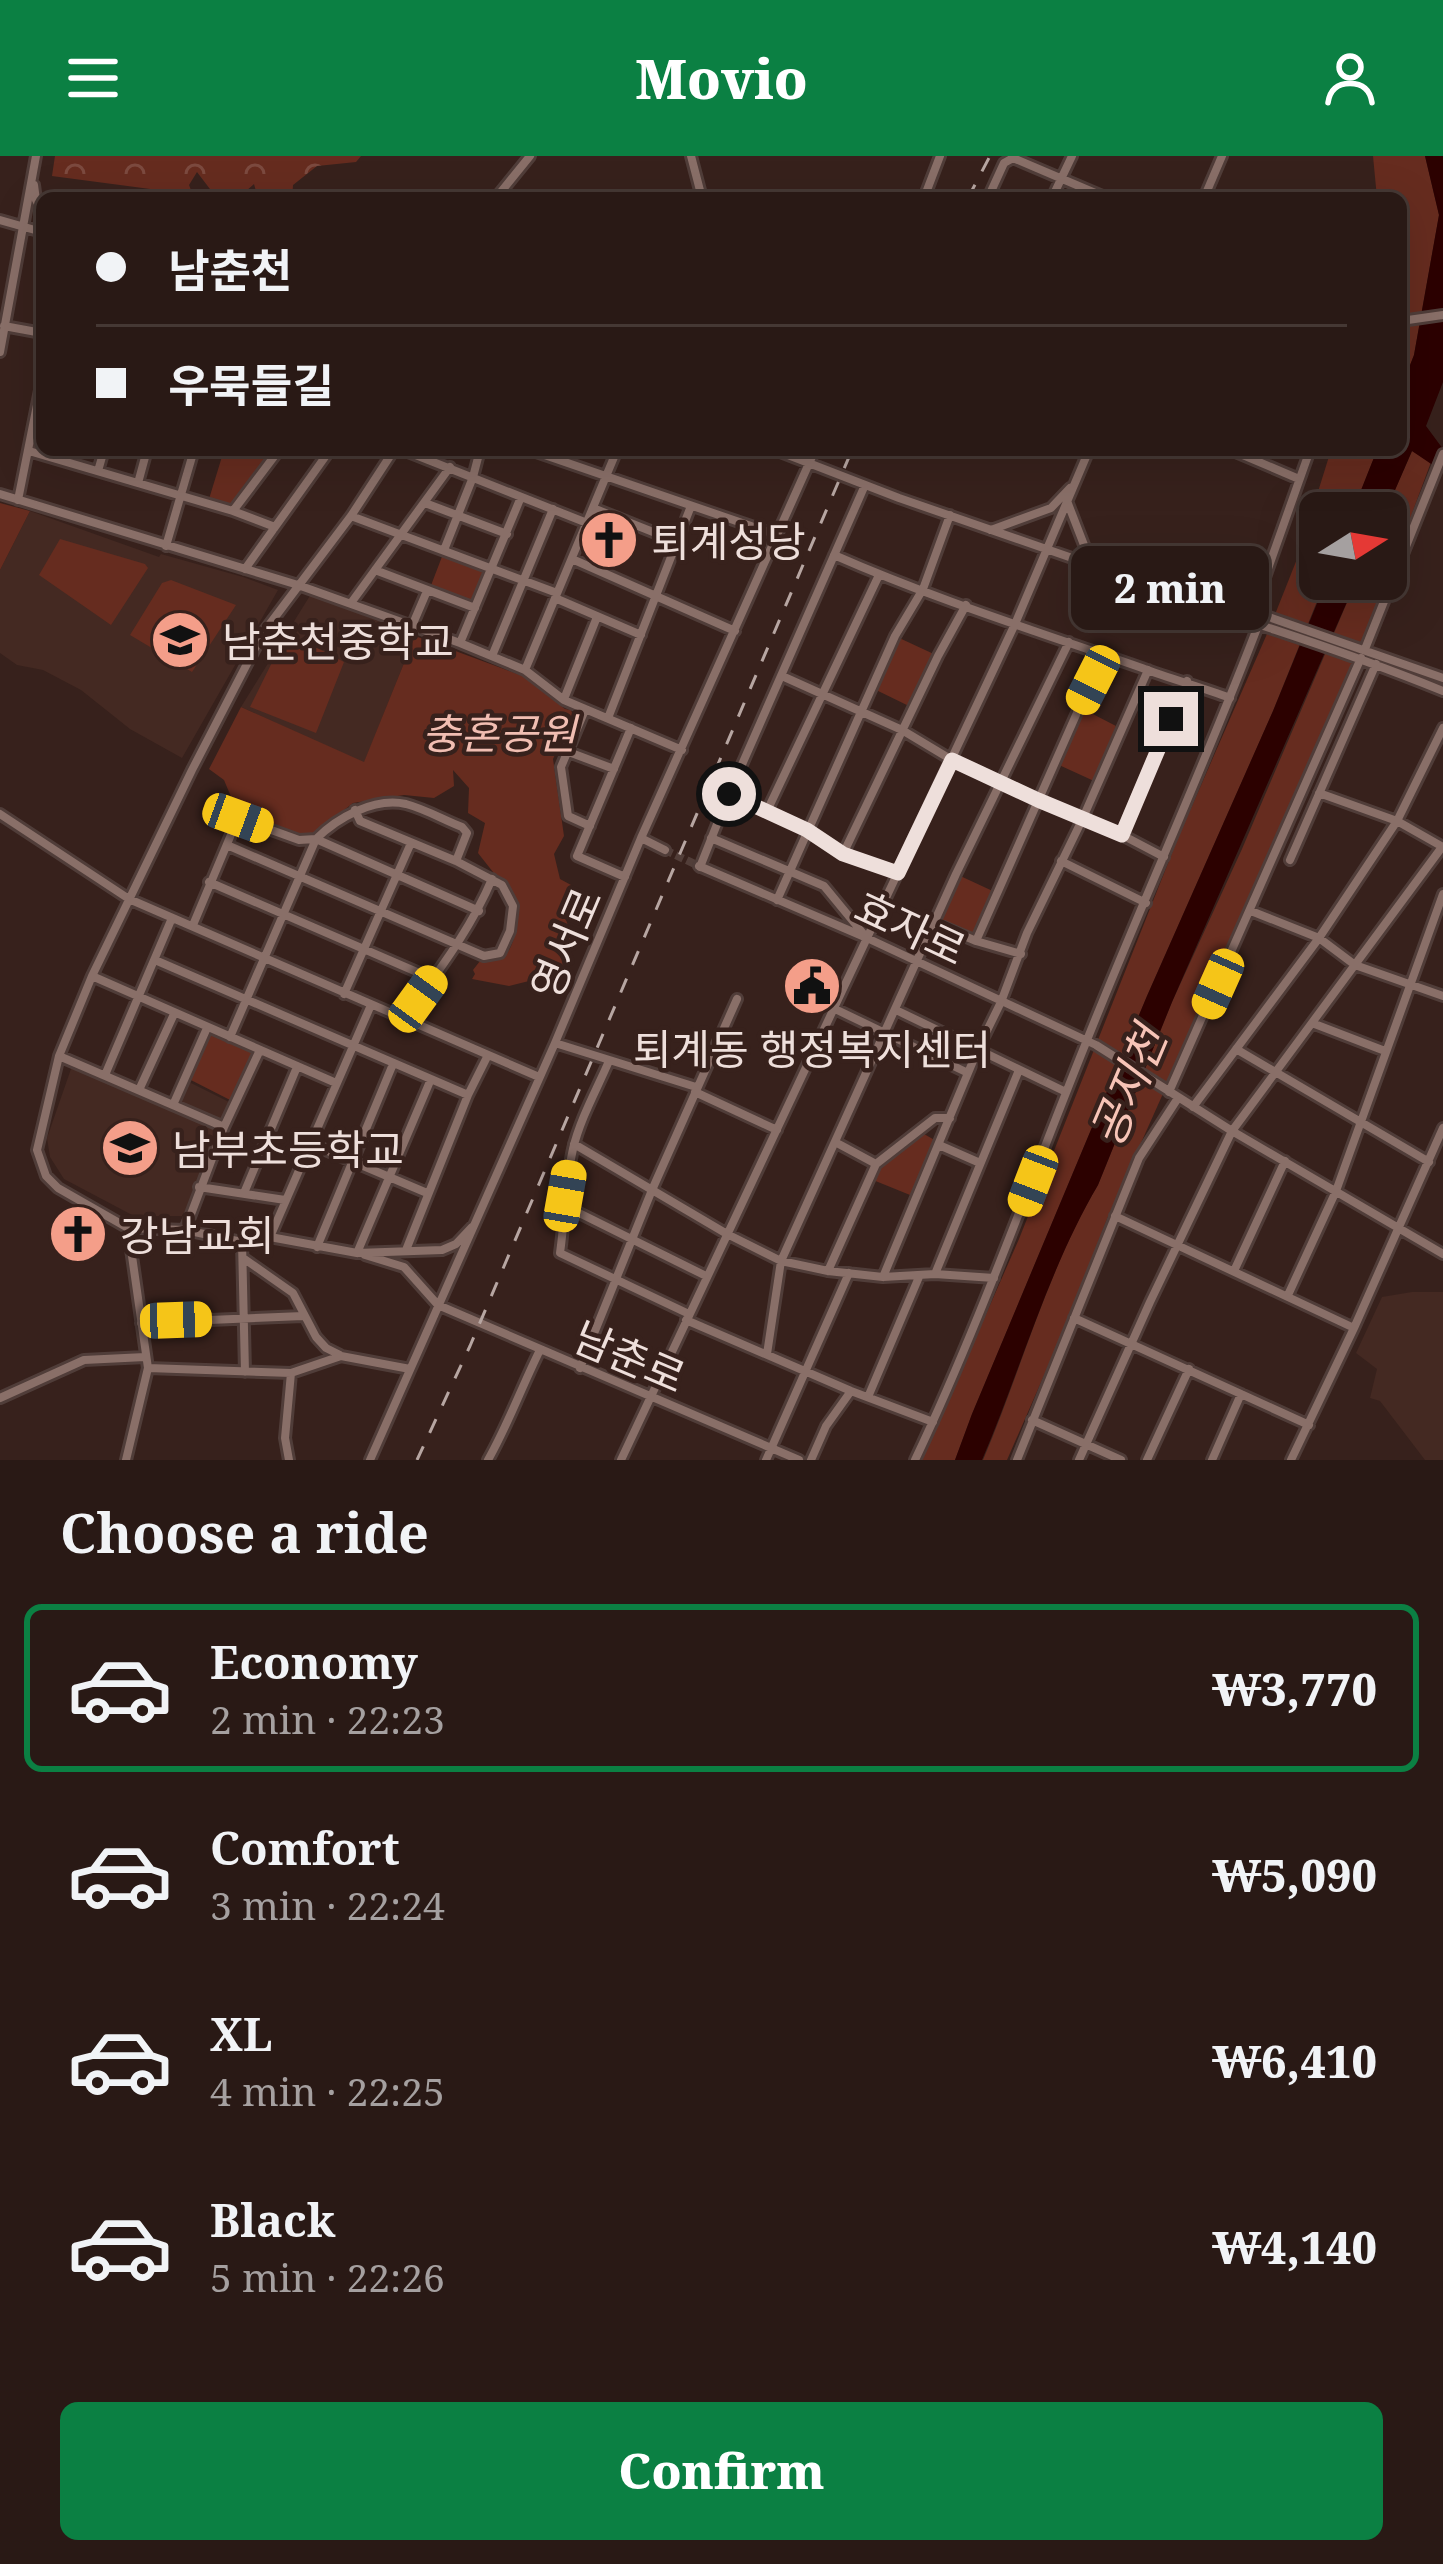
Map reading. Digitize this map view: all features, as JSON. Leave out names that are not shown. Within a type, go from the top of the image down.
[{"type":"street","points":[[0,352],[36,156]]},
{"type":"street","points":[[501,192],[530,156]]},
{"type":"street","points":[[691,156],[700,192]]},
{"type":"street","points":[[926,192],[940,156]]},
{"type":"street","points":[[1055,192],[1072,156]]},
{"type":"street","points":[[1207,192],[1222,156]]},
{"type":"street","points":[[991,192],[1004,160],[1013,158],[1094,192]]},
{"type":"street","points":[[33,176],[36,200]]},
{"type":"street","points":[[0,220],[36,230]]},
{"type":"street","points":[[1407,320],[1443,315]]},
{"type":"street","points":[[4,326],[36,332]]},
{"type":"street","points":[[18,500],[36,413]]},
{"type":"street","points":[[29,451],[36,452]]},
{"type":"street","points":[[1017,1460],[1139,1158],[1277,852],[1443,454]]},
{"type":"street","points":[[65,456],[98,471],[275,527]]},
{"type":"street","points":[[98,471],[102,456]]},
{"type":"street","points":[[137,483],[145,456]]},
{"type":"street","points":[[166,546],[192,456]]},
{"type":"street","points":[[233,512],[275,456]]},
{"type":"street","points":[[245,569],[326,456]]},
{"type":"street","points":[[390,456],[263,633],[92,976],[59,1057],[37,1150],[46,1176],[58,1188],[128,1228],[185,1230],[242,1242],[270,1237],[356,1253],[448,1249],[472,1227]]},
{"type":"street","points":[[420,456],[587,523]]},
{"type":"street","points":[[444,550],[478,456]]},
{"type":"street","points":[[547,456],[777,536]]},
{"type":"street","points":[[525,670],[615,456]]},
{"type":"street","points":[[792,456],[1095,566],[1109,561],[1253,611],[1272,623],[1443,679]]},
{"type":"street","name":"영서로","points":[[370,1460],[812,456]]},
{"type":"street","points":[[621,1460],[1016,625],[1086,456]]},
{"type":"street","points":[[1245,456],[1299,479]]},
{"type":"street","points":[[1253,611],[1308,456]]},
{"type":"street","points":[[351,603],[450,467]]},
{"type":"street","points":[[991,530],[1051,508],[1075,482]]},
{"type":"street","points":[[865,485],[711,838],[824,886],[867,938]]},
{"type":"street","points":[[0,494],[351,603],[525,670],[564,700],[682,750]]},
{"type":"street","points":[[460,644],[521,497]]},
{"type":"street","points":[[1067,500],[1095,566],[1105,577],[1272,623]]},
{"type":"street","points":[[424,503],[507,534]]},
{"type":"street","points":[[608,718],[692,506]]},
{"type":"street","points":[[492,656],[554,508]]},
{"type":"street","points":[[592,508],[677,542]]},
{"type":"street","points":[[777,900],[896,636],[923,590],[950,515]]},
{"type":"street","points":[[351,516],[524,580],[641,635]]},
{"type":"street","points":[[835,555],[1016,625],[1230,698]]},
{"type":"street","points":[[572,560],[736,631]]},
{"type":"street","points":[[375,570],[475,608]]},
{"type":"street","points":[[767,811],[879,574]]},
{"type":"street","points":[[412,626],[427,591]]},
{"type":"street","points":[[843,854],[966,605]]},
{"type":"street","points":[[564,700],[597,617]]},
{"type":"street","points":[[915,1460],[994,1278],[1066,1092],[1091,1043],[1259,623]]},
{"type":"street","points":[[766,1354],[781,1261],[934,923],[1070,642]]},
{"type":"street","points":[[1359,652],[1376,664],[1443,691]]},
{"type":"street","points":[[976,941],[1106,655]]},
{"type":"street","points":[[1290,860],[1376,664]]},
{"type":"street","points":[[883,1277],[1027,933],[1148,670]]},
{"type":"street","points":[[782,676],[1164,856]]},
{"type":"street","points":[[1122,835],[1187,681]]},
{"type":"street","points":[[585,710],[561,767],[568,816],[590,826]]},
{"type":"street","points":[[625,877],[577,856],[631,728]]},
{"type":"street","points":[[1193,1107],[1319,938],[1396,821],[1443,728]]},
{"type":"street","points":[[566,751],[614,769]]},
{"type":"street","points":[[1079,1460],[1232,1131],[1443,847],[1396,821],[1319,793]]},
{"type":"street","points":[[729,794],[807,830],[843,854],[898,873]]},
{"type":"street","points":[[230,1037],[316,839],[328,826],[355,810],[402,803],[462,827],[467,833],[456,861]]},
{"type":"street","points":[[227,844],[484,956],[500,953],[510,931],[513,906],[502,885],[360,821],[355,810]]},
{"type":"street","points":[[0,814],[129,899],[539,1077]]},
{"type":"street","points":[[193,926],[238,818],[299,840],[316,839],[478,911]]},
{"type":"street","points":[[641,838],[665,850]]},
{"type":"street","name":"효자로","points":[[711,838],[700,867],[867,938],[1091,1043],[1170,1093]]},
{"type":"street","points":[[344,994],[411,843]]},
{"type":"street","points":[[1061,861],[1146,903]]},
{"type":"street","points":[[404,1019],[457,945],[492,879]]},
{"type":"street","points":[[209,882],[433,979]]},
{"type":"street","points":[[1288,1295],[1336,1191],[1443,893]]},
{"type":"street","points":[[1251,911],[1319,938],[1355,965],[1443,996]]},
{"type":"street","points":[[105,1076],[172,918]]},
{"type":"street","points":[[934,923],[1021,954]]},
{"type":"street","points":[[155,959],[468,1095]]},
{"type":"street","points":[[92,976],[335,1083]]},
{"type":"street","points":[[580,1368],[736,999]]},
{"type":"street","points":[[270,1237],[371,1005]]},
{"type":"street","points":[[833,1008],[968,1073]]},
{"type":"street","points":[[896,1010],[1066,1092]]},
{"type":"street","points":[[139,1090],[174,1014]]},
{"type":"street","points":[[1312,1023],[1385,1052]]},
{"type":"street","points":[[172,1105],[207,1028]]},
{"type":"street","points":[[555,1043],[696,1089],[777,1130]]},
{"type":"street","points":[[1236,1049],[1429,1162]]},
{"type":"street","points":[[185,1230],[224,1126],[260,1050]]},
{"type":"street","points":[[406,1250],[488,1055]]},
{"type":"street","points":[[59,1057],[224,1126]]},
{"type":"street","points":[[609,1061],[574,1144],[560,1253],[766,1354],[933,1423]]},
{"type":"street","points":[[317,1247],[393,1064]]},
{"type":"street","points":[[244,1193],[297,1066]]},
{"type":"street","points":[[935,1274],[1019,1070]]},
{"type":"street","points":[[356,1253],[431,1078]]},
{"type":"street","points":[[1170,1093],[1398,1229],[1442,1249]]},
{"type":"street","points":[[827,1271],[876,1164],[935,1118],[950,1118]]},
{"type":"street","points":[[1291,1460],[1441,1142],[1443,1128]]},
{"type":"street","points":[[835,1142],[876,1164]]},
{"type":"street","points":[[309,1143],[427,1193]]},
{"type":"street","points":[[574,1144],[781,1261],[883,1277],[994,1278]]},
{"type":"street","points":[[939,1145],[980,1163]]},
{"type":"street","points":[[1234,1271],[1285,1161]]},
{"type":"street","points":[[200,1186],[285,1200]]},
{"type":"street","points":[[567,1207],[706,1276]]},
{"type":"street","points":[[1115,1216],[1354,1328]]},
{"type":"street","points":[[126,1460],[147,1362],[128,1228]]},
{"type":"street","points":[[242,1242],[245,1372]]},
{"type":"street","name":"남춘로","points":[[356,1253],[404,1267],[438,1305],[799,1460]]},
{"type":"street","points":[[243,1258],[293,1293],[326,1348],[410,1369]]},
{"type":"street","points":[[766,1460],[849,1273]]},
{"type":"street","points":[[868,1397],[920,1276]]},
{"type":"street","points":[[141,1323],[303,1316]]},
{"type":"street","points":[[1074,1318],[1309,1425]]},
{"type":"street","points":[[488,1460],[540,1350]]},
{"type":"street","points":[[0,1398],[84,1360],[291,1372],[340,1355]]},
{"type":"street","points":[[1147,1460],[1189,1369]]},
{"type":"street","points":[[289,1460],[285,1438],[291,1372]]},
{"type":"street","points":[[811,1460],[826,1426],[851,1391]]},
{"type":"street","points":[[1212,1460],[1241,1394]]},
{"type":"street","points":[[1033,1420],[1121,1460]]},
{"type":"shaded area","points":[[30,511],[159,557],[278,590],[182,758],[130,729],[81,690],[43,670],[17,665],[0,653],[0,570]]},
{"type":"shaded area","points":[[311,594],[415,636],[364,763],[241,707]]},
{"type":"shaded area","name":"남부초등학교","points":[[72,1066],[219,1129],[182,1216],[134,1216],[64,1179],[50,1157],[47,1138]]},
{"type":"shaded area","points":[[189,1082],[231,1103],[223,1120],[179,1102]]},
{"type":"shaded area","points":[[1443,1292],[1443,1460],[1425,1460],[1380,1401],[1370,1398],[1377,1369],[1356,1353],[1382,1297]]},
{"type":"green space","points":[[55,156],[361,156],[356,162],[317,166],[293,185],[292,192],[256,192],[254,184],[245,192],[212,192],[197,172],[189,185],[192,192],[52,176]]},
{"type":"green space","points":[[1373,156],[1425,156],[1439,215],[1407,373],[1407,192],[1376,192]]},
{"type":"green space","points":[[1412,451],[1431,462],[1407,527],[1407,492],[1394,492]]},
{"type":"green space","points":[[222,456],[267,456],[233,504],[209,499]]},
{"type":"green space","points":[[1329,456],[1375,456],[1360,492],[1318,492]]},
{"type":"green space","points":[[0,503],[30,511],[0,570]]},
{"type":"green space","points":[[60,539],[148,568],[111,625],[39,575]]},
{"type":"green space","points":[[1299,553],[1299,600],[1318,600],[1273,711],[1147,996],[955,1460],[922,1460],[1019,1239],[1178,838]]},
{"type":"green space","points":[[443,554],[488,571],[475,605],[430,588]]},
{"type":"green space","points":[[171,580],[236,605],[192,672],[130,635],[162,583]]},
{"type":"green space","points":[[1348,600],[1380,600],[1107,1219],[1007,1460],[983,1460],[1064,1251],[1098,1185],[1172,1002]]},
{"type":"green space","points":[[287,632],[344,662],[316,733],[250,707]]},
{"type":"green space","name":"충혼공원","points":[[415,636],[523,676],[571,710],[573,716],[553,759],[564,836],[554,854],[560,879],[571,885],[572,905],[565,917],[574,942],[561,973],[509,986],[472,979],[480,961],[498,959],[509,951],[517,920],[510,896],[478,853],[485,823],[468,813],[469,788],[453,770],[454,786],[434,798],[404,795],[353,803],[309,835],[244,813],[234,804],[224,780],[209,769],[241,707],[364,762]]},
{"type":"green space","points":[[895,636],[938,656],[913,708],[872,688]]},
{"type":"green space","points":[[1083,709],[1116,726],[1094,781],[1059,765]]},
{"type":"green space","points":[[956,874],[997,893],[976,941],[934,923]]},
{"type":"green space","points":[[213,1034],[253,1052],[232,1101],[187,1078]]},
{"type":"green space","points":[[924,1134],[938,1142],[915,1197],[873,1180],[877,1167]]},
{"type":"water","points":[[1425,156],[1443,156],[1443,382],[1426,426],[1443,449],[1443,472],[1412,451],[1394,492],[1360,492],[1375,456],[1407,456],[1407,373],[1439,215]]},
{"type":"water","name":"공지천","points":[[1318,600],[1348,600],[1172,1002],[1098,1185],[1049,1286],[982,1460],[955,1460],[1147,996]]},
{"type":"tunnel","points":[[665,850],[699,866]]},
{"type":"railway","points":[[971,192],[990,156]]},
{"type":"railway","points":[[417,1460],[849,456]]},
{"type":"place","name":"퇴계성당","points":[[609,540]]},
{"type":"place","name":"남춘천중학교","points":[[180,640]]},
{"type":"place","name":"퇴계동 행정복지센터","points":[[812,986]]},
{"type":"place","name":"남부초등학교","points":[[130,1148]]},
{"type":"place","name":"강남교회","points":[[78,1234]]},
{"type":"route","points":[[729,794],[807,830],[843,854],[898,873],[952,760],[1122,835],[1171,719]]}]
